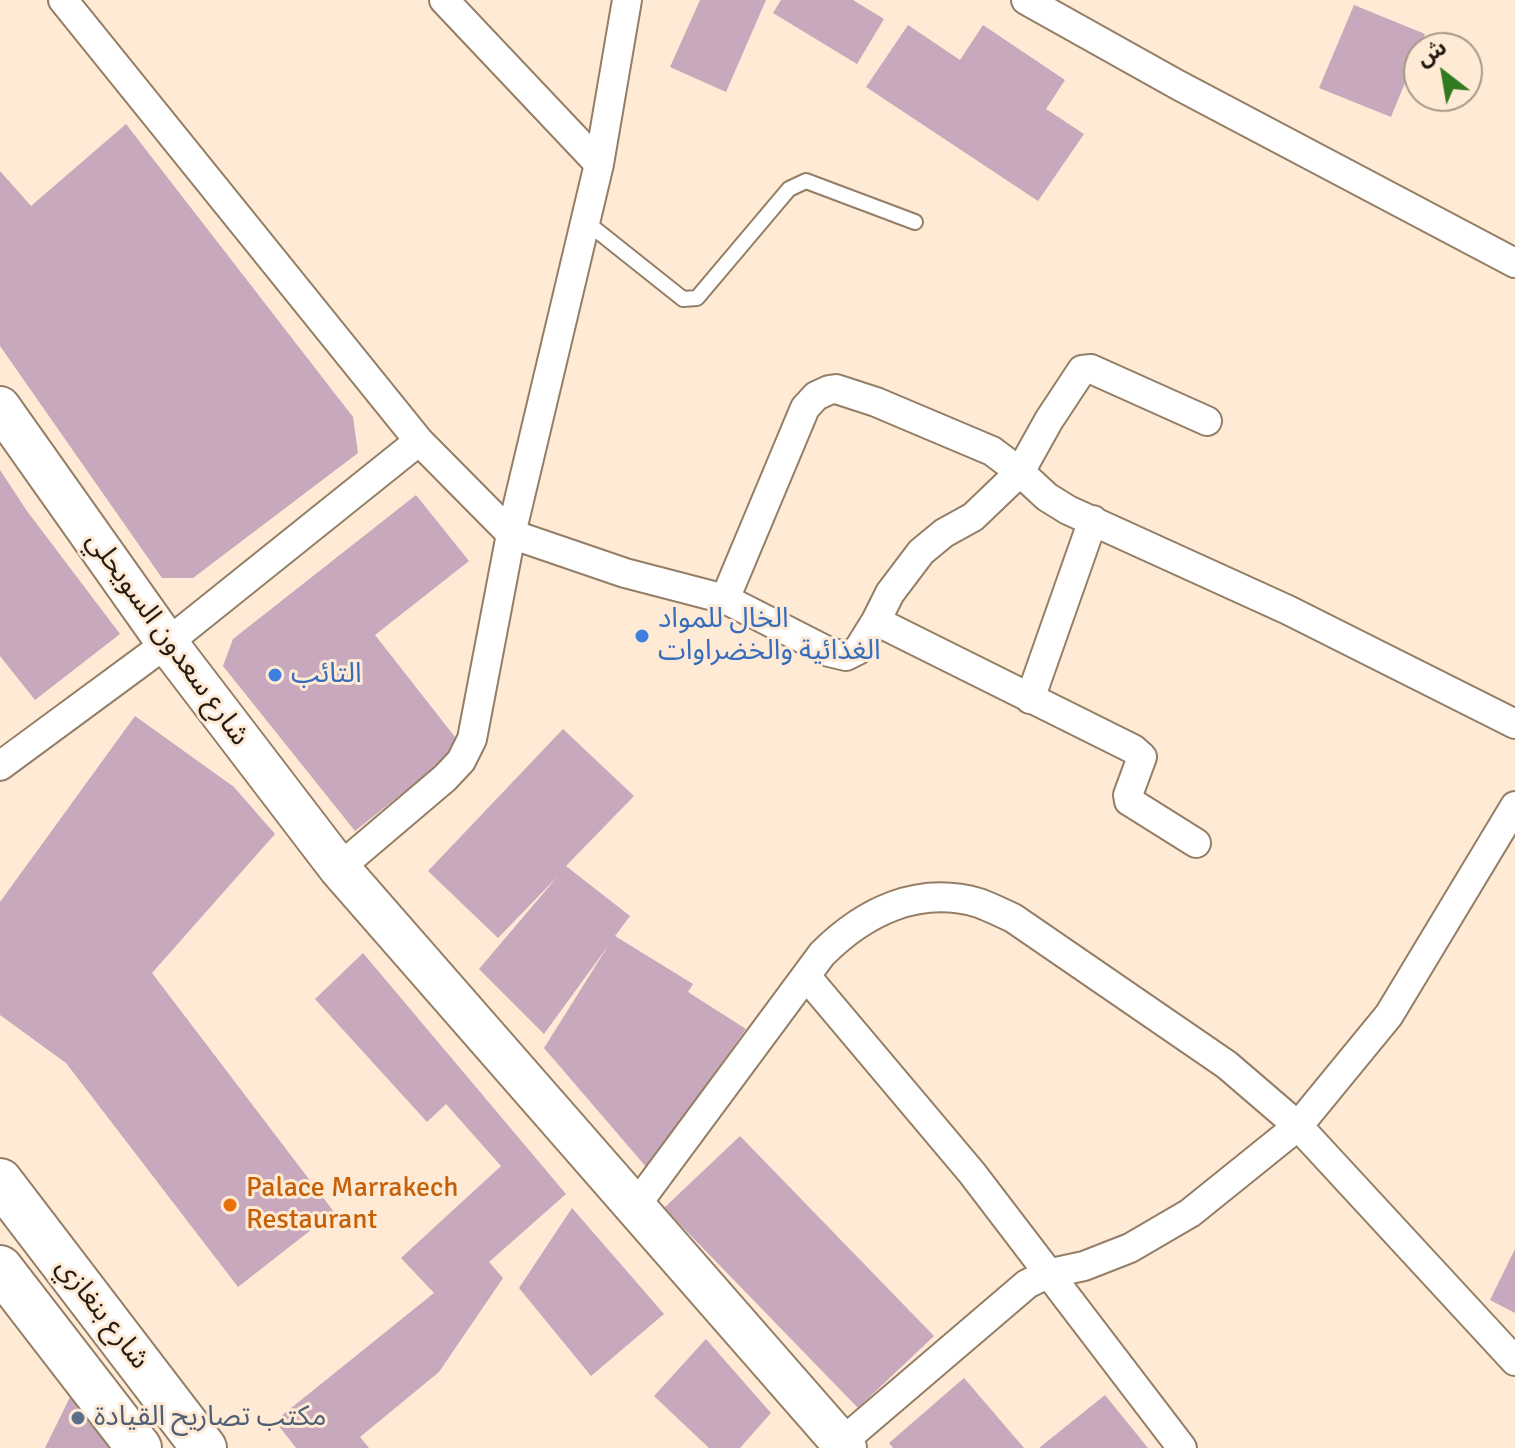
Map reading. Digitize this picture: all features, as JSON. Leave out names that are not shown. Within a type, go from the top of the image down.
[{"type":"main road","name":"شارع سعدون السويحلي","points":[[0,407],[167,643],[339,868],[844,1445]]},
{"type":"main road","name":"شارع بنغازي","points":[[0,1181],[204,1448]]},
{"type":"main road","name":"شارع بنغازي","points":[[0,1268],[139,1448]]},
{"type":"street","points":[[63,0],[419,441],[511,534],[625,573],[725,599],[829,652],[846,656],[858,650],[890,593],[921,552],[944,533],[973,517],[1020,472],[1076,376],[1086,369],[1152,394],[1207,421]]},
{"type":"street","points":[[444,0],[599,164]]},
{"type":"street","points":[[339,868],[445,778],[472,739],[511,534],[599,164],[627,0]]},
{"type":"street","points":[[1026,0],[1178,85],[1515,263]]},
{"type":"street","points":[[725,599],[805,408],[822,392],[836,389],[981,445],[1068,510],[1288,610],[1515,724]]},
{"type":"street","points":[[0,766],[167,643],[419,441]]},
{"type":"street","points":[[1030,699],[1093,520]]},
{"type":"street","points":[[876,621],[1140,754],[1129,801],[1196,843]]},
{"type":"street","points":[[844,1445],[1027,1284],[1047,1274],[1084,1266],[1130,1248],[1190,1213],[1298,1126],[1389,1015],[1515,806]]},
{"type":"street","points":[[634,1208],[822,954],[845,931],[908,899],[943,897],[978,903],[1013,918],[1227,1065],[1298,1126],[1515,1361]]},
{"type":"street","points":[[806,976],[972,1173],[1182,1448]]},
{"type":"lane","points":[[585,221],[683,299],[697,298],[789,189],[806,181],[915,222]]},
{"type":"building","points":[[700,0],[766,0],[726,92],[670,67]]},
{"type":"building","points":[[781,0],[853,0],[884,19],[857,64],[773,13]]},
{"type":"building","points":[[1354,5],[1420,32],[1403,32],[1403,88],[1391,117],[1319,88]]},
{"type":"building","points":[[908,25],[960,60],[983,25],[1065,80],[1046,109],[1084,134],[1038,201],[866,87]]},
{"type":"building","points":[[126,124],[353,417],[358,453],[193,578],[162,578],[0,346],[0,171],[31,206]]},
{"type":"building","points":[[0,470],[27,511],[120,634],[35,700],[0,656]]},
{"type":"building","points":[[416,495],[469,561],[375,635],[462,746],[355,831],[223,666],[233,639]]},
{"type":"building","points":[[135,716],[234,787],[275,834],[152,973],[334,1212],[238,1287],[66,1063],[0,1015],[0,902]]},
{"type":"building","points":[[563,729],[634,796],[566,866],[630,916],[615,936],[693,984],[688,992],[746,1029],[647,1168],[544,1048],[608,946],[544,1034],[479,969],[558,876],[498,938],[428,871]]},
{"type":"building","points":[[363,953],[566,1194],[489,1262],[503,1278],[439,1372],[360,1437],[369,1448],[296,1448],[275,1421],[434,1293],[401,1258],[501,1166],[446,1104],[427,1122],[315,999]]},
{"type":"building","points":[[740,1136],[934,1336],[858,1408],[664,1208]]},
{"type":"building","points":[[572,1208],[664,1314],[591,1376],[519,1288]]},
{"type":"building","points":[[1515,1249],[1515,1313],[1490,1300]]},
{"type":"building","points":[[706,1339],[771,1413],[740,1448],[709,1448],[654,1396]]},
{"type":"building","points":[[964,1378],[1024,1448],[893,1448],[889,1443]]},
{"type":"building","name":"مكتب تصاريح القيادة","points":[[74,1389],[118,1448],[45,1448]]},
{"type":"building","points":[[1105,1395],[1148,1448],[1039,1448]]},
{"type":"place","name":"الخال للمواد الغذائية والخضراوات","points":[[642,636]]},
{"type":"place","name":"التائب","points":[[275,675]]},
{"type":"place","name":"Palace Marrakech Restaurant","points":[[230,1205]]},
{"type":"place","name":"مكتب تصاريح القيادة","points":[[78,1418]]}]
